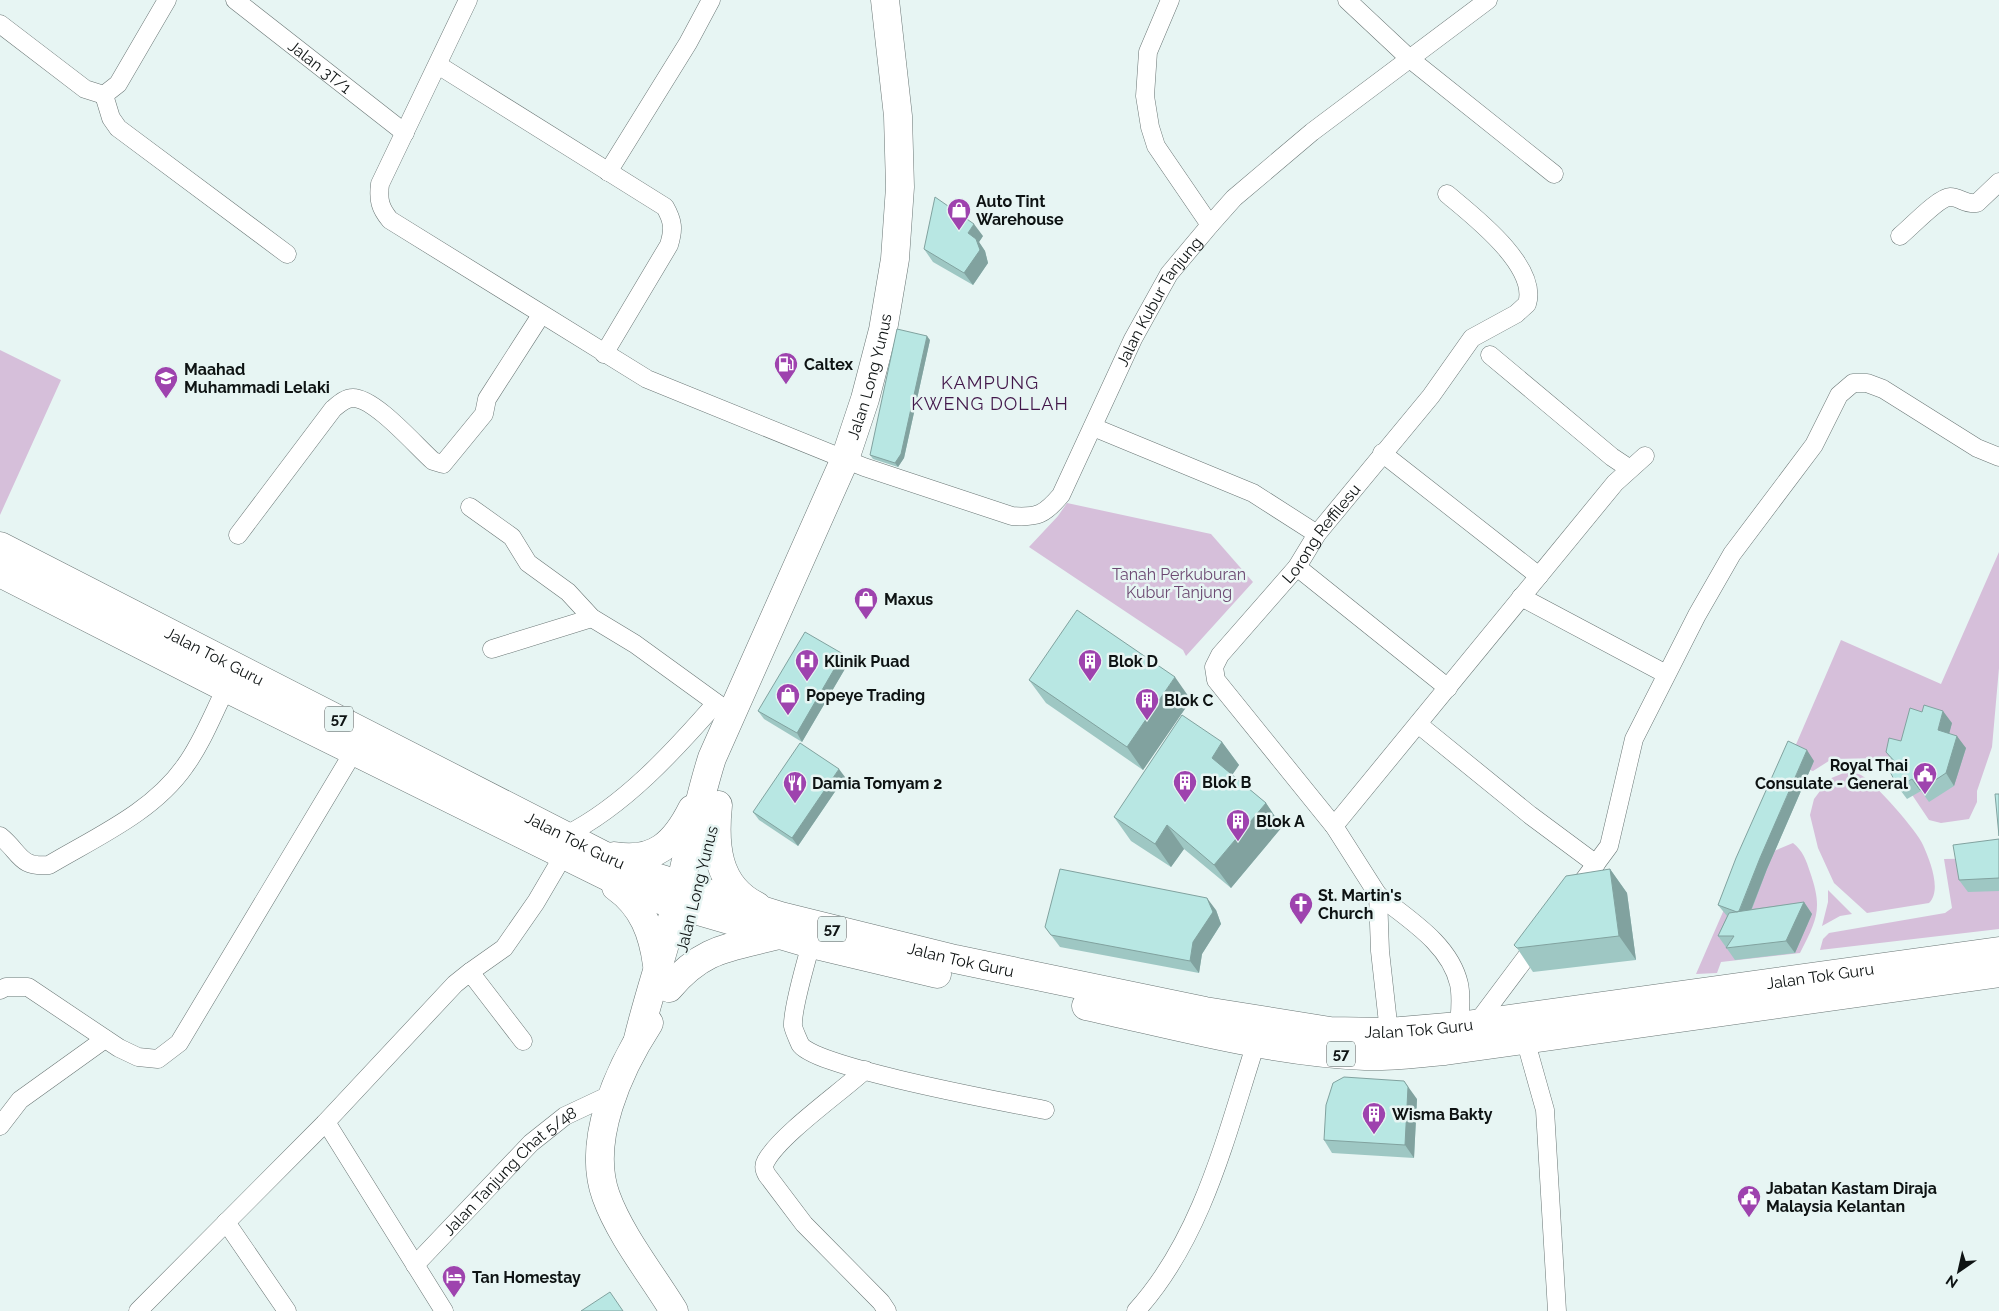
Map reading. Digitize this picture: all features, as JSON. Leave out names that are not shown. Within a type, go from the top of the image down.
[{"type":"main road","name":"Jalan Long Yunus","points":[[674,1311],[617,1219],[606,1195],[600,1166],[599,1145],[604,1119],[638,1039],[664,1000],[663,978],[688,897],[710,797],[712,758],[726,716],[845,459],[874,365],[890,295],[900,188],[898,116],[885,0]]},
{"type":"main road","name":"Jalan Tok Guru","points":[[0,546],[564,846]]},
{"type":"main road","name":"Jalan Tok Guru","points":[[0,573],[354,752],[599,863],[647,896],[688,897],[780,926],[964,961],[1205,1011],[1330,1031],[1389,1032],[1467,1025],[1999,951]]},
{"type":"main road","points":[[710,797],[717,854],[726,876],[739,892],[780,926],[712,953],[663,978],[648,926],[637,907],[599,863],[650,855],[664,847],[710,797]]},
{"type":"main road","name":"Jalan Tok Guru","points":[[780,926],[811,944],[914,969],[1256,1043],[1366,1056],[1445,1051],[1999,973]]},
{"type":"street","points":[[104,95],[118,84],[167,0]]},
{"type":"street","name":"Jalan 3T/1","points":[[234,0],[405,133]]},
{"type":"street","name":"Jalan Kubur Tanjung","points":[[468,0],[380,184],[379,198],[382,210],[390,220],[647,379],[845,459],[1012,516],[1031,518],[1048,510],[1061,495],[1133,339],[1170,274],[1210,225],[1234,198],[1305,138],[1488,0]]},
{"type":"street","points":[[608,172],[688,43],[711,0]]},
{"type":"street","points":[[1170,0],[1148,52],[1145,96],[1150,127],[1156,146],[1210,225]]},
{"type":"street","points":[[1347,0],[1410,59],[1554,174]]},
{"type":"street","points":[[2,30],[85,89],[104,95]]},
{"type":"street","points":[[438,65],[665,207],[672,220],[674,231],[669,245],[604,354]]},
{"type":"street","points":[[104,95],[111,118],[118,128],[287,254]]},
{"type":"street","points":[[1900,236],[1941,201],[1950,197],[1966,203],[1977,203],[1999,182]]},
{"type":"street","name":"Lorong Reffilesu","points":[[1447,194],[1489,230],[1509,253],[1522,273],[1529,297],[1522,310],[1472,338],[1431,396],[1317,534],[1297,567],[1220,655],[1214,666],[1214,673],[1220,685],[1334,826],[1378,895],[1437,944],[1450,961],[1459,983],[1467,1025]]},
{"type":"street","points":[[238,535],[332,409],[352,398],[364,400],[376,408],[433,462],[443,464],[484,414],[487,399],[541,315]]},
{"type":"street","points":[[1490,355],[1612,457],[1630,469]]},
{"type":"street","points":[[1566,904],[1610,846],[1634,739],[1666,674],[1732,554],[1814,445],[1839,395],[1853,383],[1868,383],[1883,389],[1977,448],[1999,457]]},
{"type":"street","points":[[1093,427],[1253,493],[1317,534]]},
{"type":"street","points":[[1382,453],[1539,576]]},
{"type":"street","points":[[1334,826],[1615,483],[1644,456]]},
{"type":"street","points":[[138,1311],[326,1122],[455,984],[504,948],[536,902],[564,846],[614,805],[682,742],[726,716],[635,644],[592,618],[568,592],[528,563],[512,537],[470,507]]},
{"type":"street","points":[[1297,567],[1448,688]]},
{"type":"street","points":[[1521,597],[1666,674]]},
{"type":"street","points":[[492,649],[592,618]]},
{"type":"street","points":[[0,836],[20,858],[34,867],[49,865],[131,816],[162,793],[186,766],[226,688]]},
{"type":"street","points":[[1418,724],[1530,815],[1596,864]]},
{"type":"street","points":[[0,990],[6,987],[28,987],[105,1039],[138,1057],[158,1059],[179,1043],[354,752]]},
{"type":"street","points":[[1378,895],[1380,951],[1389,1032]]},
{"type":"street","points":[[1467,1025],[1548,928]]},
{"type":"street","points":[[811,944],[793,1026],[801,1046],[814,1055],[865,1070],[936,1088],[1045,1110]]},
{"type":"street","points":[[470,972],[524,1042]]},
{"type":"street","points":[[0,1126],[20,1100],[105,1039]]},
{"type":"street","points":[[1525,1039],[1546,1110],[1557,1311]]},
{"type":"street","points":[[1136,1311],[1170,1266],[1203,1204],[1256,1043]]},
{"type":"street","points":[[865,1070],[784,1140],[767,1159],[764,1167],[767,1175],[804,1224],[881,1302],[887,1311]]},
{"type":"street","name":"Jalan Tanjung Chat 5/48","points":[[415,1265],[531,1142],[560,1120],[614,1093]]},
{"type":"street","points":[[326,1122],[444,1311]]},
{"type":"street","points":[[226,1222],[287,1311]]},
{"type":"green space","points":[[0,350],[61,380],[0,515]]},
{"type":"green space","name":"Tanah Perkuburan Kubur Tanjung","points":[[1067,503],[1211,534],[1253,582],[1186,656],[1183,650],[1029,547],[1058,516]]},
{"type":"green space","points":[[1999,552],[1999,668],[1992,747],[1977,791],[1977,802],[1969,819],[1941,823],[1929,820],[1890,762],[1882,758],[1832,759],[1813,771],[1788,763],[1841,640],[1941,684]]},
{"type":"green space","points":[[1846,772],[1859,774],[1876,787],[1919,838],[1934,875],[1935,891],[1929,903],[1867,913],[1834,883],[1818,848],[1810,815],[1814,799],[1829,779]]},
{"type":"green space","points":[[1793,843],[1802,853],[1807,864],[1814,885],[1817,905],[1811,931],[1800,953],[1721,962],[1717,973],[1696,974],[1739,875],[1767,854]]},
{"type":"green space","points":[[1999,858],[1999,929],[1820,950],[1823,939],[1829,933],[1945,913],[1952,908],[1944,859]]},
{"type":"green space","points":[[1828,890],[1852,914],[1840,916],[1822,926],[1828,902]]},
{"type":"building","points":[[935,197],[974,224],[968,233],[976,239],[980,250],[964,273],[924,249]]},
{"type":"building","points":[[897,329],[927,336],[901,454],[895,463],[870,455]]},
{"type":"building","points":[[1077,610],[1175,677],[1127,747],[1029,680]]},
{"type":"building","points":[[805,632],[843,654],[797,733],[758,711]]},
{"type":"building","points":[[1924,705],[1943,711],[1938,730],[1957,736],[1946,773],[1920,790],[1912,779],[1898,787],[1888,768],[1897,764],[1886,752],[1889,738],[1901,741],[1910,708],[1922,712]]},
{"type":"building","points":[[1182,715],[1222,742],[1212,758],[1266,803],[1214,865],[1167,825],[1155,844],[1114,817]]},
{"type":"building","points":[[1788,741],[1807,750],[1737,912],[1718,905],[1736,858]]},
{"type":"building","points":[[800,743],[839,769],[792,838],[753,812]]},
{"type":"building","points":[[1995,794],[1999,794],[1999,836]]},
{"type":"building","points":[[1999,839],[1999,878],[1959,880],[1953,845]]},
{"type":"building","points":[[1060,869],[1207,898],[1213,912],[1193,942],[1190,961],[1051,935],[1045,927]]},
{"type":"building","points":[[1610,869],[1619,936],[1517,948],[1514,945],[1566,876]]},
{"type":"building","points":[[1804,902],[1786,941],[1726,948],[1734,936],[1718,936],[1729,913]]},
{"type":"building","name":"Wisma Bakty","points":[[1344,1077],[1404,1081],[1408,1087],[1405,1145],[1324,1140],[1326,1105],[1333,1083]]},
{"type":"building","points":[[610,1292],[623,1311],[581,1311]]},
{"type":"place","name":"Auto Tint Warehouse","points":[[959,231]]},
{"type":"place","name":"Caltex","points":[[786,385]]},
{"type":"place","name":"Maahad Muhammadi Lelaki","points":[[166,399]]},
{"type":"place","name":"Maxus","points":[[866,620]]},
{"type":"place","name":"Klinik Puad","points":[[807,682]]},
{"type":"place","name":"Blok D","points":[[1090,682]]},
{"type":"place","name":"Popeye Trading","points":[[788,716]]},
{"type":"place","name":"Blok C","points":[[1147,721]]},
{"type":"place","name":"Royal Thai Consulate - General","points":[[1925,795]]},
{"type":"place","name":"Blok B","points":[[1185,803]]},
{"type":"place","name":"Damia Tomyam 2","points":[[795,804]]},
{"type":"place","name":"Blok A","points":[[1238,842]]},
{"type":"place","name":"St. Martin's Church","points":[[1301,925]]},
{"type":"place","name":"Wisma Bakty","points":[[1374,1135]]},
{"type":"place","name":"Jabatan Kastam Diraja Malaysia Kelantan","points":[[1749,1218]]},
{"type":"place","name":"Tan Homestay","points":[[454,1298]]},
{"type":"district","name":"KAMPUNG KWENG DOLLAH","points":[[990,392]]}]
